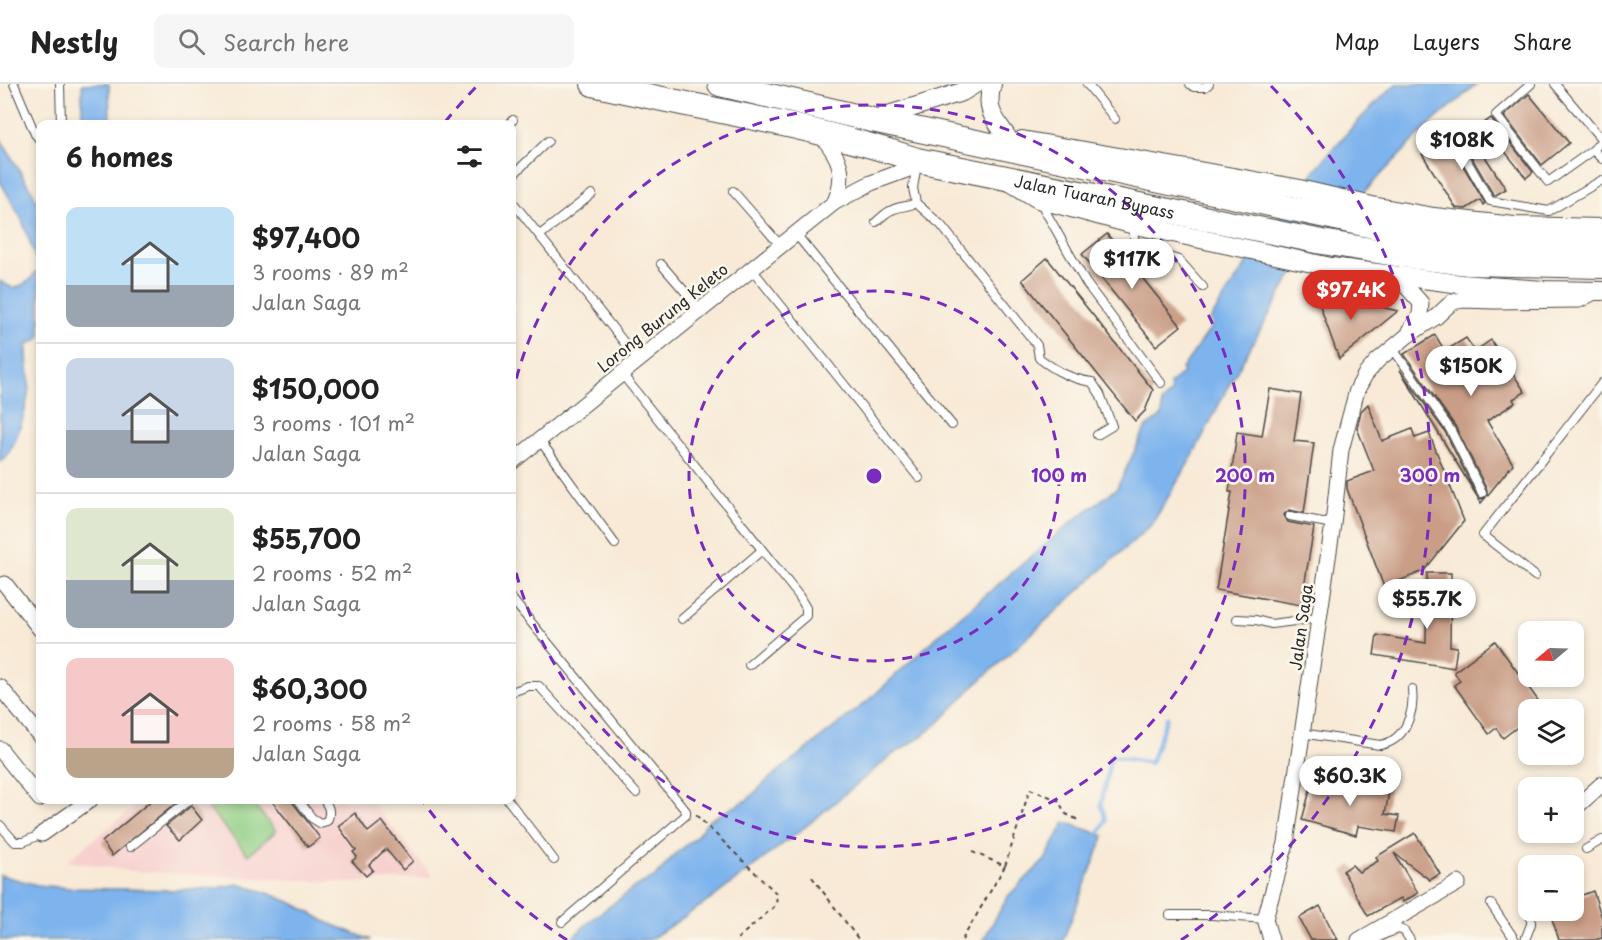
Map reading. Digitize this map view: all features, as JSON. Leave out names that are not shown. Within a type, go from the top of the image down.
[{"type":"highway","name":"Jalan Tuaran Bypass","points":[[593,84],[674,103],[818,131],[917,160],[1322,242],[1469,263],[1602,266]]},
{"type":"highway","points":[[650,84],[795,118],[818,131]]},
{"type":"highway","name":"Jalan Tuaran Bypass","points":[[720,84],[752,88],[872,120],[1402,232],[1493,244],[1602,246]]},
{"type":"street","points":[[872,120],[962,92],[975,84]]},
{"type":"street","points":[[993,84],[989,104],[991,114],[1006,138]]},
{"type":"street","points":[[872,120],[938,126],[1296,188],[1372,206],[1484,223],[1602,228]]},
{"type":"street","points":[[818,131],[831,147],[842,174],[841,188],[835,202]]},
{"type":"street","name":"Lorong Burung Keleto","points":[[516,453],[539,440],[835,202],[871,183],[909,169],[917,160]]},
{"type":"street","points":[[1000,176],[1038,199],[1131,225],[1307,262],[1397,276],[1543,290],[1599,291]]},
{"type":"street","name":"Jalan Saga","points":[[1397,276],[1421,303],[1420,315],[1407,336]]},
{"type":"street","name":"Jalan Saga","points":[[1265,919],[1286,843],[1333,524],[1341,450],[1357,390],[1370,369],[1407,336],[1436,318],[1452,302],[1463,300],[1494,302],[1579,300],[1599,291]]},
{"type":"street","points":[[5,584],[36,623]]},
{"type":"street","points":[[0,687],[36,731]]},
{"type":"street","points":[[0,749],[36,793]]},
{"type":"street","points":[[1584,799],[1602,784]]},
{"type":"street","points":[[45,804],[59,821]]},
{"type":"street","points":[[42,834],[84,804]]},
{"type":"street","points":[[1359,940],[1458,883]]},
{"type":"street","points":[[1265,919],[1271,940]]},
{"type":"lane","points":[[14,84],[36,135]]},
{"type":"lane","points":[[60,84],[61,120]]},
{"type":"lane","points":[[1087,84],[1115,119]]},
{"type":"lane","points":[[1190,84],[1194,87],[1205,87],[1209,84]]},
{"type":"lane","points":[[1531,84],[1496,115],[1548,182],[1593,150],[1602,140],[1555,84]]},
{"type":"lane","points":[[516,172],[548,141]]},
{"type":"lane","points":[[1456,142],[1490,201],[1549,211],[1602,180]]},
{"type":"lane","points":[[1593,150],[1602,159]]},
{"type":"lane","points":[[917,160],[913,188],[916,203],[941,225],[1037,345],[1039,358],[1057,372],[1092,382],[1100,394],[1112,426],[1097,435]]},
{"type":"lane","points":[[733,191],[780,245]]},
{"type":"lane","points":[[540,235],[592,194]]},
{"type":"lane","points":[[1038,199],[1086,283],[1161,384]]},
{"type":"lane","points":[[876,222],[895,208],[906,208],[916,203]]},
{"type":"lane","points":[[516,206],[638,360]]},
{"type":"lane","points":[[1131,225],[1136,248],[1179,260],[1203,286]]},
{"type":"lane","points":[[795,233],[952,425]]},
{"type":"lane","points":[[661,264],[700,309]]},
{"type":"lane","points":[[751,268],[919,478]]},
{"type":"lane","points":[[1393,349],[1450,429],[1482,493]]},
{"type":"lane","points":[[622,374],[799,596],[806,608],[806,616],[749,665]]},
{"type":"lane","points":[[1535,576],[1483,535],[1602,383]]},
{"type":"lane","points":[[539,440],[615,544]]},
{"type":"lane","points":[[1290,516],[1333,524]]},
{"type":"lane","points":[[682,619],[762,550]]},
{"type":"lane","points":[[516,604],[686,811],[686,815],[562,922]]},
{"type":"lane","points":[[1237,620],[1256,620],[1271,624],[1319,618]]},
{"type":"lane","points":[[516,690],[528,686],[539,686],[636,794]]},
{"type":"lane","points":[[1301,733],[1380,745],[1390,743],[1400,736],[1411,713],[1412,689]]},
{"type":"lane","points":[[130,847],[184,804]]},
{"type":"lane","points":[[301,804],[312,818],[320,823],[327,821],[330,815],[327,804]]},
{"type":"lane","points":[[511,804],[554,860]]},
{"type":"lane","points":[[0,825],[15,842],[23,842],[42,834]]},
{"type":"lane","points":[[1586,849],[1592,848],[1602,840]]},
{"type":"lane","points":[[1491,904],[1515,940]]},
{"type":"lane","points":[[1170,915],[1265,919]]},
{"type":"lane","points":[[1525,940],[1531,921]]},
{"type":"lane","points":[[1374,940],[1399,929],[1404,931],[1410,940]]},
{"type":"path","points":[[962,940],[1005,866],[1030,789],[1058,800],[1066,814],[1078,820]]},
{"type":"path","points":[[694,814],[777,894],[776,905],[736,940]]},
{"type":"path","points":[[970,851],[1005,866]]},
{"type":"path","points":[[812,877],[859,940]]},
{"type":"shaded area","points":[[138,804],[373,804],[433,877],[348,883],[129,871],[67,861]]},
{"type":"green space","points":[[214,804],[253,804],[276,831],[248,855],[208,808]]},
{"type":"water","points":[[82,84],[109,84],[110,120],[82,120]]},
{"type":"water","points":[[1396,84],[1477,84],[1428,126],[1370,186],[1290,278],[1228,387],[1191,459],[1152,524],[974,686],[937,724],[892,755],[810,823],[710,900],[649,940],[570,940],[589,922],[635,887],[656,876],[673,856],[695,838],[709,820],[747,800],[771,777],[869,700],[940,634],[1073,521],[1117,488],[1146,427],[1162,416],[1162,402],[1171,393],[1170,384],[1184,372],[1182,369],[1213,325],[1210,320],[1251,257],[1318,166]]},
{"type":"water","points":[[0,138],[36,200],[36,260],[22,220],[0,181]]},
{"type":"water","points":[[36,272],[36,340],[27,345],[29,388],[16,439],[0,462],[0,281],[14,289],[29,281]]},
{"type":"water","points":[[1065,822],[1104,836],[1063,940],[983,940],[1009,895],[1045,860]]},
{"type":"water","points":[[0,875],[37,885],[69,888],[172,890],[217,888],[238,884],[297,905],[326,922],[371,940],[0,940]]},
{"type":"building","points":[[1529,94],[1569,143],[1542,165],[1504,116]]},
{"type":"building","points":[[1491,118],[1533,172],[1526,178],[1483,124]]},
{"type":"building","points":[[1466,127],[1506,189],[1494,196],[1461,139],[1454,137],[1451,145],[1485,203],[1483,205],[1480,200],[1466,209],[1456,208],[1422,154]]},
{"type":"building","points":[[1107,234],[1181,326],[1156,346],[1082,254]]},
{"type":"building","points":[[1047,258],[1153,390],[1145,411],[1135,421],[1022,280]]},
{"type":"building","points":[[1315,292],[1398,311],[1339,359]]},
{"type":"building","points":[[1435,335],[1445,351],[1466,338],[1475,351],[1491,340],[1525,392],[1513,399],[1515,403],[1487,421],[1513,464],[1487,496],[1487,490],[1455,426],[1404,354]]},
{"type":"building","points":[[1400,370],[1445,432],[1477,496],[1481,499],[1486,497],[1481,503]]},
{"type":"building","points":[[1270,389],[1301,394],[1294,441],[1314,443],[1304,513],[1289,510],[1284,515],[1288,522],[1314,527],[1301,605],[1216,590],[1232,492],[1229,492],[1237,432],[1262,436]]},
{"type":"building","points":[[1368,404],[1382,441],[1412,429],[1415,438],[1429,433],[1464,521],[1424,571],[1384,587],[1347,489],[1347,481],[1374,471],[1357,428],[1361,411]]},
{"type":"building","points":[[1427,573],[1451,573],[1450,646],[1457,647],[1454,668],[1374,655],[1377,635],[1426,643]]},
{"type":"building","points":[[1495,641],[1518,673],[1518,687],[1528,687],[1537,699],[1518,699],[1518,727],[1503,738],[1496,728],[1489,734],[1454,685],[1460,681],[1454,672]]},
{"type":"building","points":[[1366,777],[1391,781],[1385,814],[1399,816],[1396,832],[1358,826],[1356,835],[1302,820],[1313,779],[1364,792]]},
{"type":"building","points":[[147,804],[175,804],[112,856],[102,842]]},
{"type":"building","points":[[274,804],[294,804],[320,838],[308,847]]},
{"type":"building","points":[[191,806],[202,820],[180,840],[166,826]]},
{"type":"building","points":[[355,813],[368,832],[382,821],[413,861],[403,870],[386,849],[369,865],[373,870],[366,876],[352,861],[357,857],[353,852],[356,850],[338,826]]},
{"type":"building","points":[[1415,833],[1440,874],[1430,880],[1394,853],[1418,893],[1403,902],[1401,898],[1368,916],[1343,871],[1352,865],[1359,872],[1378,861],[1376,857]]},
{"type":"building","points":[[1593,891],[1602,918],[1602,938],[1559,940],[1553,921],[1584,921],[1584,894]]},
{"type":"building","points":[[1320,906],[1338,940],[1311,940],[1299,918]]},
{"type":"waterway","points":[[1097,836],[1106,821],[1101,804],[1111,756],[1151,763],[1167,717]]}]
